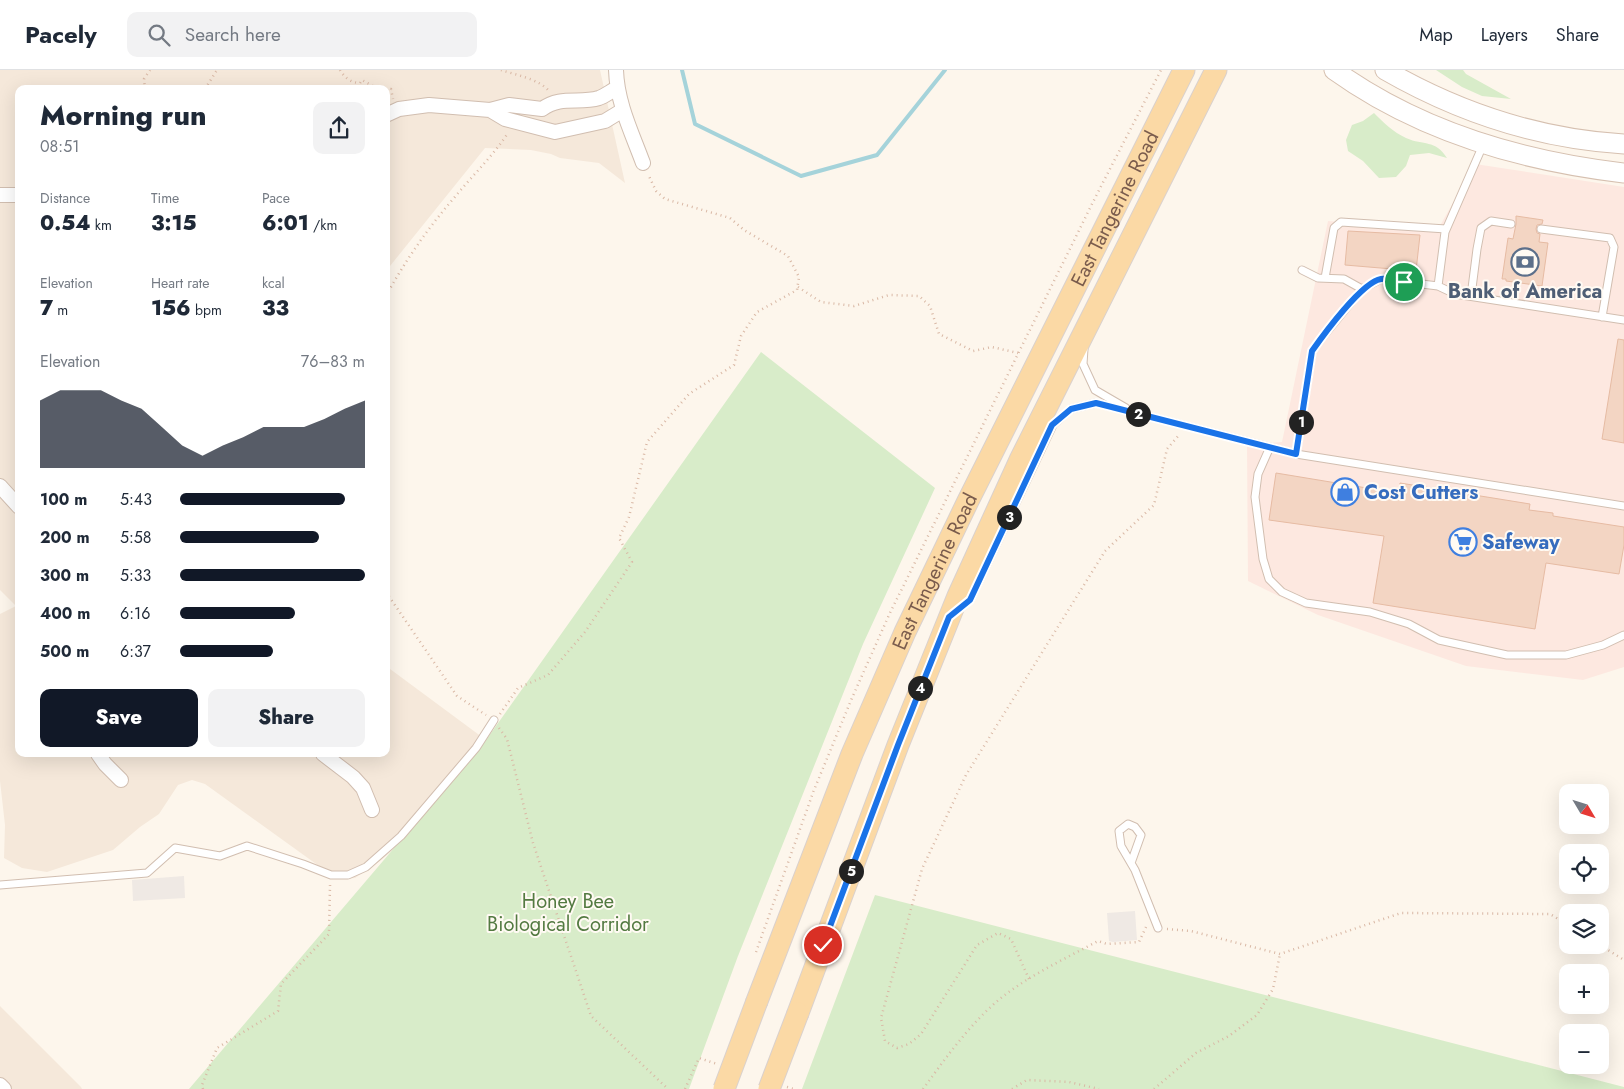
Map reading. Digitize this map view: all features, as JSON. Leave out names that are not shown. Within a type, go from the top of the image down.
[{"type":"main road","name":"East Tangerine Road","points":[[724,1089],[852,754],[901,640],[1184,70]]},
{"type":"main road","name":"East Tangerine Road","points":[[769,1089],[898,745],[949,617],[989,526],[1216,70]]},
{"type":"main road","points":[[1334,70],[1362,88],[1412,115],[1452,133],[1483,144],[1553,163],[1624,174]]},
{"type":"main road","points":[[1385,70],[1436,97],[1493,119],[1564,138],[1598,143],[1624,144]]},
{"type":"street","points":[[616,70],[617,88],[623,110],[643,163]]},
{"type":"street","points":[[390,113],[399,109],[429,105],[490,110],[509,105],[542,109],[549,104],[599,98],[617,88]]},
{"type":"street","points":[[490,110],[505,119],[555,132],[605,121],[623,110]]},
{"type":"street","points":[[0,195],[15,194]]},
{"type":"street","points":[[0,486],[15,502]]},
{"type":"street","points":[[100,757],[121,780]]},
{"type":"street","points":[[327,757],[353,777],[363,788],[372,810]]},
{"type":"street","points":[[0,1085],[4,1089]]},
{"type":"lane","points":[[1438,286],[1446,229],[1483,144]]},
{"type":"lane","points":[[1471,296],[1476,249],[1481,228],[1491,221],[1511,224]]},
{"type":"lane","points":[[1325,278],[1334,228],[1341,222],[1446,229]]},
{"type":"lane","points":[[1541,229],[1610,238],[1614,247],[1602,317]]},
{"type":"lane","points":[[1302,270],[1318,278],[1344,279],[1362,289]]},
{"type":"lane","points":[[1296,454],[1312,351],[1362,289],[1381,279],[1438,286],[1455,294],[1624,320]]},
{"type":"lane","points":[[1086,329],[1083,364],[1095,390],[1132,412]]},
{"type":"lane","points":[[949,617],[970,600],[1052,425],[1071,409],[1096,403],[1296,454],[1624,506]]},
{"type":"lane","points":[[1270,447],[1258,474],[1255,497],[1263,559],[1269,579],[1282,592],[1306,603],[1370,612],[1409,624],[1439,640],[1507,655],[1566,655],[1603,645],[1624,635]]},
{"type":"lane","points":[[0,885],[147,873],[175,848],[220,856],[247,846],[331,875],[348,875],[366,867],[401,836],[476,748],[494,720]]},
{"type":"lane","points":[[1131,864],[1141,835],[1135,827],[1128,824],[1119,831],[1121,846],[1131,864],[1158,928]]},
{"type":"path","points":[[145,85],[144,79],[150,70]]},
{"type":"path","points":[[208,85],[217,70]]},
{"type":"path","points":[[340,70],[342,74],[354,83],[360,83],[362,80],[371,85]]},
{"type":"path","points":[[501,70],[544,86],[555,103]]},
{"type":"path","points":[[390,289],[402,267],[448,206],[494,154],[515,122]]},
{"type":"path","points":[[494,720],[518,688],[548,674],[554,668],[585,632],[632,562],[619,538],[629,517],[647,442],[689,394],[734,364],[741,336],[757,312],[797,290],[798,287],[799,277],[788,256],[744,230],[730,218],[665,200],[656,191],[643,163]]},
{"type":"path","points":[[798,287],[821,302],[854,306],[889,295],[919,296],[930,306],[939,334],[973,351],[992,347],[1018,353]]},
{"type":"path","points":[[1029,979],[1011,939],[998,933],[978,945],[921,1034],[909,1044],[897,1048],[885,1041],[881,1018],[922,869],[966,775],[1106,551],[1154,505],[1167,449],[1186,426]]},
{"type":"path","points":[[390,598],[457,696],[494,720],[507,739],[533,843],[591,1016],[668,1089]]},
{"type":"path","points":[[203,1089],[202,1085],[217,1048],[278,1010],[281,984],[329,934],[331,875]]},
{"type":"path","points":[[923,1089],[953,1049],[995,1003],[1029,979],[1098,941],[1108,944],[1138,942],[1147,927],[1191,931],[1280,954],[1401,913],[1550,914],[1559,920]]},
{"type":"path","points":[[1609,951],[1624,960]]},
{"type":"path","points":[[1154,1089],[1196,1053],[1229,1036],[1257,1015],[1273,990],[1280,954]]},
{"type":"path","points":[[1012,1089],[1027,1080],[1069,1082],[1099,1089]]},
{"type":"shaded area","points":[[0,70],[600,70],[625,183],[599,163],[560,158],[531,150],[485,148],[390,266],[390,85],[15,85],[15,605],[0,590]]},
{"type":"shaded area","points":[[1475,164],[1624,187],[1624,667],[1583,680],[1466,666],[1318,615],[1248,581],[1247,445],[1282,442],[1328,221],[1437,231]]},
{"type":"shaded area","points":[[15,606],[15,757],[390,757],[390,669],[486,740],[404,840],[380,861],[355,878],[337,879],[205,784],[192,780],[178,785],[159,814],[113,850],[47,872],[22,868],[4,858],[5,825],[0,781],[0,614]]},
{"type":"shaded area","points":[[184,876],[185,898],[133,901],[132,880]]},
{"type":"shaded area","points":[[1135,911],[1137,940],[1109,941],[1107,913]]},
{"type":"shaded area","points":[[0,1006],[81,1087],[82,1089],[0,1089]]},
{"type":"green space","points":[[1436,70],[1463,70],[1466,74],[1511,99],[1482,96],[1462,87]]},
{"type":"green space","points":[[1374,113],[1397,133],[1412,140],[1434,145],[1447,158],[1429,153],[1410,155],[1406,166],[1396,177],[1379,178],[1363,161],[1348,151],[1346,140],[1352,125],[1363,121]]},
{"type":"green space","name":"Honey Bee Biological Corridor","points":[[761,352],[935,488],[863,644],[738,956],[689,1089],[189,1089],[486,740]]},
{"type":"green space","points":[[875,895],[1559,1070],[1559,1074],[1573,1074],[1624,1087],[1624,1089],[802,1089]]},
{"type":"building","points":[[1516,216],[1543,220],[1542,224],[1537,225],[1536,229],[1537,233],[1540,234],[1539,242],[1548,243],[1542,286],[1502,279],[1508,238],[1513,239]]},
{"type":"building","points":[[1348,231],[1420,235],[1416,271],[1345,265]]},
{"type":"building","points":[[1618,339],[1624,340],[1624,443],[1602,439]]},
{"type":"building","points":[[1276,473],[1391,492],[1391,489],[1399,490],[1400,483],[1530,504],[1529,510],[1553,513],[1553,516],[1624,527],[1624,545],[1619,574],[1546,563],[1535,629],[1373,603],[1384,536],[1269,520]]},
{"type":"waterway","points":[[682,70],[695,124],[801,176],[877,155],[945,70]]},
{"type":"place","name":"Bank of America","points":[[1525,262]]},
{"type":"place","name":"Cost Cutters","points":[[1345,492]]},
{"type":"place","name":"Safeway","points":[[1463,542]]},
{"type":"route","points":[[823,945],[898,745],[949,617],[970,600],[1052,425],[1071,409],[1096,403],[1296,454],[1312,351],[1362,289],[1381,279],[1404,282]]}]
